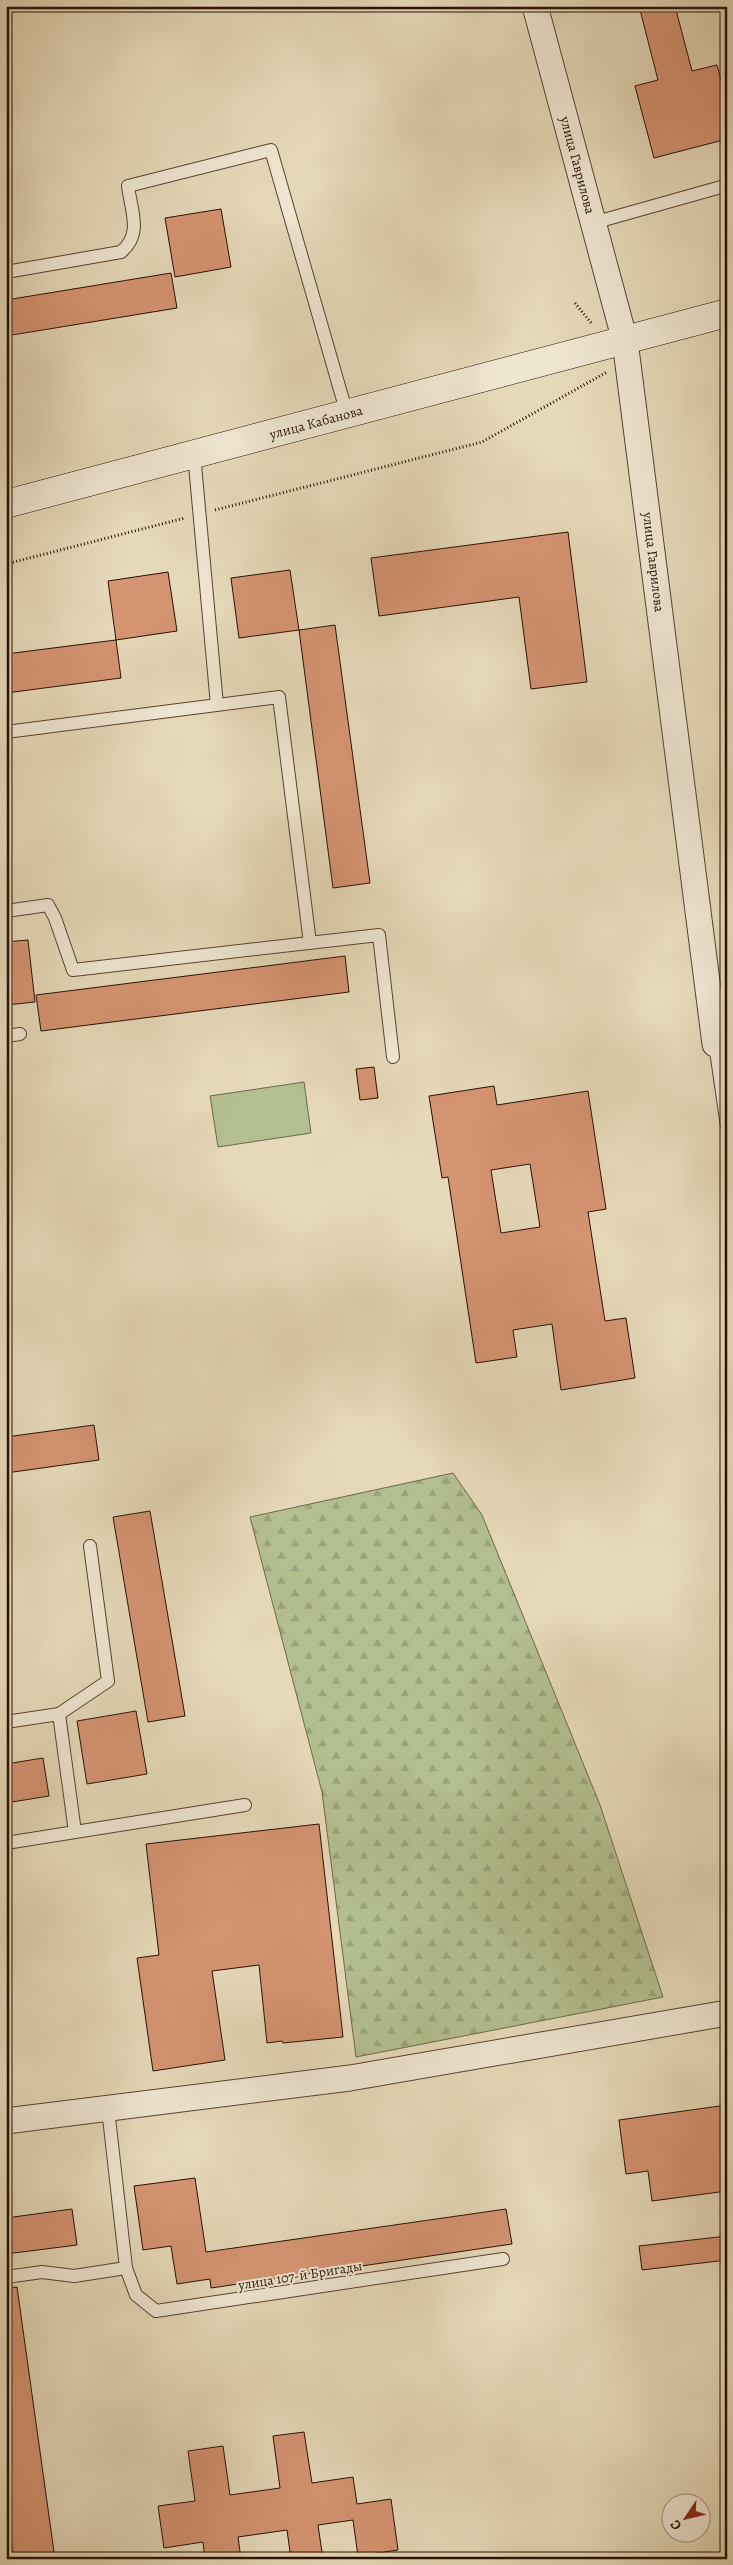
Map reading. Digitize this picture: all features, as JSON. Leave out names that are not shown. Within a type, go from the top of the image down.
[{"type":"main road","name":"улица Кабанова","points":[[6,504],[727,313]]},
{"type":"street","name":"улица Гаврилова","points":[[535,6],[594,223],[615,343],[721,1046]]},
{"type":"street","points":[[6,2122],[350,2078],[727,2014]]},
{"type":"lane","points":[[6,272],[121,252],[130,244],[135,235],[128,186],[271,150],[347,414]]},
{"type":"lane","points":[[594,223],[725,185]]},
{"type":"lane","points":[[194,454],[217,705]]},
{"type":"lane","points":[[6,732],[279,697],[310,943]]},
{"type":"lane","points":[[6,912],[48,905],[55,918],[73,970],[379,935],[393,1057]]},
{"type":"lane","points":[[6,1036],[20,1034]]},
{"type":"lane","name":"улица Гаврилова","points":[[721,1046],[727,1127]]},
{"type":"lane","points":[[6,1722],[59,1714],[108,1680],[90,1546]]},
{"type":"lane","points":[[59,1714],[75,1832]]},
{"type":"lane","points":[[6,1843],[245,1805]]},
{"type":"lane","name":"улица 107-й Бригады","points":[[108,2108],[126,2268],[136,2295],[156,2311],[503,2259]]},
{"type":"lane","points":[[6,2277],[42,2272],[74,2276],[126,2268]]},
{"type":"path","points":[[6,564],[482,442],[609,371],[615,343],[601,334],[575,303]]},
{"type":"green space","points":[[304,1082],[311,1133],[218,1147],[210,1096]]},
{"type":"green space","points":[[453,1473],[482,1515],[600,1805],[663,1997],[356,2057],[322,1792],[250,1517]]},
{"type":"building","points":[[639,6],[675,6],[692,71],[717,65],[727,102],[727,139],[654,158],[635,86],[658,80]]},
{"type":"building","points":[[221,209],[231,267],[175,277],[165,218]]},
{"type":"building","points":[[171,273],[177,308],[6,336],[6,300]]},
{"type":"building","points":[[568,532],[587,682],[531,689],[519,597],[379,616],[371,558]]},
{"type":"building","points":[[290,570],[299,630],[239,638],[231,578]]},
{"type":"building","points":[[168,572],[177,631],[116,640],[108,581]]},
{"type":"building","points":[[335,625],[370,883],[333,888],[299,630]]},
{"type":"building","points":[[116,640],[121,678],[6,693],[6,654]]},
{"type":"building","points":[[28,940],[35,1002],[6,1005],[6,942]]},
{"type":"building","points":[[345,956],[349,992],[41,1031],[36,995]]},
{"type":"building","points":[[374,1067],[378,1098],[360,1100],[356,1069]]},
{"type":"building","points":[[494,1086],[497,1105],[588,1091],[606,1209],[588,1212],[605,1321],[626,1318],[635,1378],[561,1390],[552,1324],[513,1330],[517,1357],[476,1363],[448,1177],[442,1178],[429,1096]],"holes":[[[530,1164],[540,1227],[501,1233],[491,1170]]]},
{"type":"building","points":[[94,1425],[99,1460],[6,1473],[6,1437]]},
{"type":"building","points":[[150,1511],[185,1716],[148,1722],[113,1517]]},
{"type":"building","points":[[136,1711],[147,1774],[87,1784],[77,1721]]},
{"type":"building","points":[[43,1758],[49,1796],[6,1803],[6,1764]]},
{"type":"building","points":[[319,1824],[343,2037],[267,2043],[259,1965],[212,1971],[225,2060],[153,2071],[137,1958],[159,1955],[146,1844]]},
{"type":"building","points":[[727,2105],[727,2191],[652,2201],[648,2171],[626,2174],[619,2120]]},
{"type":"building","points":[[195,2178],[206,2252],[506,2209],[512,2244],[211,2288],[210,2279],[177,2284],[171,2246],[143,2250],[134,2186]]},
{"type":"building","points":[[72,2209],[77,2245],[6,2254],[6,2218]]},
{"type":"building","points":[[727,2236],[727,2260],[642,2270],[639,2246]]},
{"type":"building","points":[[17,2287],[55,2559],[14,2559],[6,2507],[6,2288]]},
{"type":"building","points":[[304,2432],[312,2483],[353,2477],[357,2504],[391,2499],[398,2550],[358,2556],[353,2520],[318,2525],[323,2559],[291,2559],[287,2530],[238,2537],[241,2559],[205,2559],[203,2542],[164,2548],[158,2506],[195,2501],[188,2451],[223,2446],[230,2495],[280,2488],[273,2436]]}]
